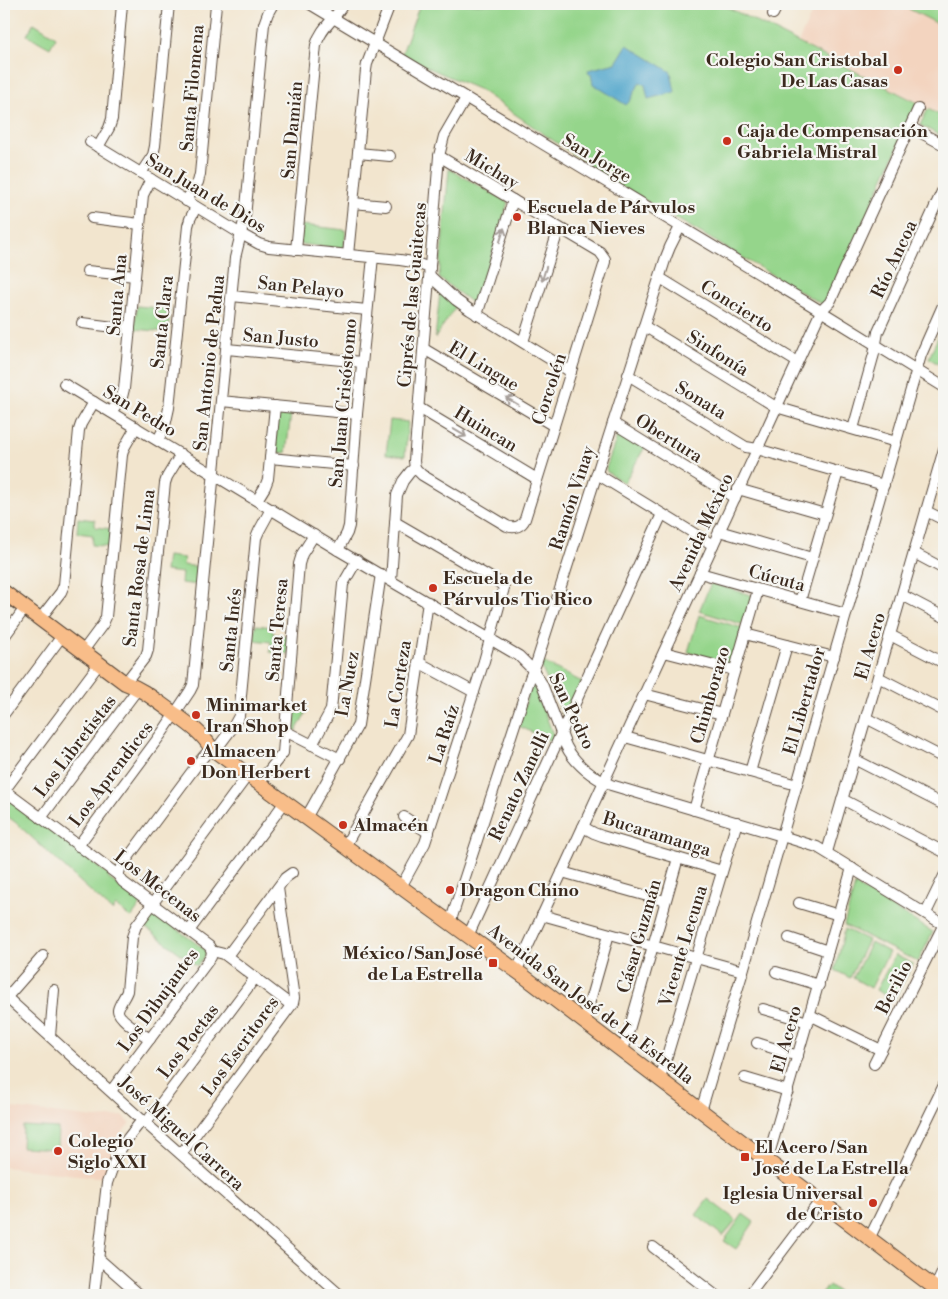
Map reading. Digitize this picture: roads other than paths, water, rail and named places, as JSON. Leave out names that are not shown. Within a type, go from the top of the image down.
[{"type":"main road","name":"Avenida San José de La Estrella","points":[[4,592],[83,651],[129,689],[142,691],[172,718],[202,736],[213,749],[253,779],[517,970],[939,1292]]},
{"type":"street","name":"San Juan de Dios","points":[[122,4],[112,119],[109,128],[94,144],[241,234],[266,246],[407,261],[430,272],[456,300],[477,315],[571,372]]},
{"type":"street","points":[[141,173],[155,146],[169,4]]},
{"type":"street","name":"Santa Filomena","points":[[186,200],[198,182],[200,174],[216,4]]},
{"type":"street","name":"San Antonio de Padua","points":[[172,718],[190,691],[193,682],[235,258],[246,211],[264,24],[273,4]]},
{"type":"street","name":"San Jorge","points":[[310,4],[944,386]]},
{"type":"street","name":"San Damián","points":[[296,250],[316,45],[320,34],[344,4]]},
{"type":"street","points":[[348,255],[367,64],[390,4]]},
{"type":"street","points":[[773,14],[778,4]]},
{"type":"street","name":"Ciprés de las Guaitecas","points":[[415,468],[414,460],[439,156],[444,136],[466,98]]},
{"type":"street","name":"Avenida México","points":[[517,970],[776,407],[821,311],[830,302],[918,109]]},
{"type":"street","points":[[910,127],[944,145]]},
{"type":"street","points":[[358,153],[390,156]]},
{"type":"street","name":"Michay","points":[[439,156],[600,252],[605,258]]},
{"type":"street","name":"Santa Ana","points":[[111,412],[122,397],[124,390],[144,192],[151,179]]},
{"type":"street","name":"Río Ancoa","points":[[853,429],[874,354],[878,332],[944,187]]},
{"type":"street","points":[[477,315],[513,200]]},
{"type":"street","points":[[353,203],[386,206]]},
{"type":"street","name":"Santa Clara","points":[[158,440],[165,426],[169,408],[188,226],[196,207]]},
{"type":"street","points":[[92,218],[140,224]]},
{"type":"street","name":"Ramón Vinay","points":[[450,923],[670,247],[680,227]]},
{"type":"street","points":[[522,342],[559,228]]},
{"type":"street","name":"San Juan Crisóstomo","points":[[338,550],[349,526],[357,414],[373,257]]},
{"type":"street","name":"Corcolén","points":[[415,468],[422,475],[507,526],[513,528],[523,522],[605,258]]},
{"type":"street","points":[[87,271],[135,276]]},
{"type":"street","name":"Concierto","points":[[660,278],[797,362]]},
{"type":"street","name":"San Pelayo","points":[[232,296],[367,310]]},
{"type":"street","name":"El Libertador","points":[[702,1111],[916,370],[944,303]]},
{"type":"street","points":[[82,324],[130,329]]},
{"type":"street","name":"Sinfonía","points":[[644,326],[776,407],[896,442]]},
{"type":"street","name":"San Justo","points":[[226,349],[362,362]]},
{"type":"street","name":"El Lingue","points":[[424,349],[554,426]]},
{"type":"street","name":"Sonata","points":[[628,375],[746,447],[757,448],[884,485]]},
{"type":"street","name":"San Pedro","points":[[64,384],[338,550],[519,656],[533,670],[542,684],[568,750],[592,775],[604,782],[806,843],[827,852],[944,924]]},
{"type":"street","points":[[221,401],[357,414]]},
{"type":"street","points":[[40,619],[61,592],[64,585],[79,430],[94,402]]},
{"type":"street","points":[[257,500],[267,483],[275,406]]},
{"type":"street","name":"Huincan","points":[[419,408],[537,479]]},
{"type":"street","name":"Obertura","points":[[613,423],[736,494],[825,514]]},
{"type":"street","points":[[83,651],[106,617],[122,455],[136,427]]},
{"type":"street","name":"El Acero","points":[[827,852],[926,511],[942,468],[944,449]]},
{"type":"street","name":"Santa Rosa de Lima","points":[[129,689],[148,650],[167,477],[181,454]]},
{"type":"street","points":[[270,458],[354,466]]},
{"type":"street","points":[[391,580],[397,495],[403,480],[415,468]]},
{"type":"street","points":[[800,601],[838,472]]},
{"type":"street","points":[[597,474],[713,545]]},
{"type":"street","name":"Santa Inés","points":[[118,875],[121,867],[199,762],[233,727],[239,716],[256,538],[271,509]]},
{"type":"street","points":[[926,511],[944,520]]},
{"type":"street","name":"Renato Zanelli","points":[[468,936],[662,514]]},
{"type":"street","name":"La Raíz","points":[[395,522],[500,583],[504,591],[491,639],[429,833],[400,887]]},
{"type":"street","points":[[719,531],[812,558]]},
{"type":"street","name":"Santa Teresa","points":[[150,1039],[121,1018],[118,1012],[119,1006],[127,992],[134,930],[253,779],[283,753],[299,564],[302,554],[314,535]]},
{"type":"street","points":[[914,553],[944,569]]},
{"type":"street","points":[[312,745],[331,710],[343,584],[357,560]]},
{"type":"street","name":"Cúcuta","points":[[700,573],[846,614]]},
{"type":"street","name":"La Nuez","points":[[306,818],[358,725],[381,574]]},
{"type":"street","name":"Chimborazo","points":[[694,810],[758,590]]},
{"type":"street","points":[[902,595],[944,617]]},
{"type":"street","name":"La Corteza","points":[[345,846],[408,735],[428,602]]},
{"type":"street","points":[[4,637],[25,608]]},
{"type":"street","points":[[745,634],[834,657]]},
{"type":"street","points":[[890,635],[944,663]]},
{"type":"street","points":[[4,714],[62,636]]},
{"type":"street","points":[[750,772],[787,645]]},
{"type":"street","points":[[664,652],[734,670]]},
{"type":"street","points":[[418,662],[474,692]]},
{"type":"street","points":[[4,790],[99,664]]},
{"type":"street","points":[[878,677],[944,711]]},
{"type":"street","name":"Los Libretistas","points":[[41,818],[129,689]]},
{"type":"street","points":[[644,694],[722,714]]},
{"type":"street","name":"Los Aprendices","points":[[78,846],[172,718]]},
{"type":"street","points":[[866,718],[944,758]]},
{"type":"street","points":[[284,731],[340,759]]},
{"type":"street","points":[[624,737],[797,785]]},
{"type":"street","points":[[854,759],[944,805]]},
{"type":"street","name":"Los Mecenas","points":[[4,790],[118,875],[122,882],[210,946],[212,951],[227,956],[291,1005]]},
{"type":"street","points":[[842,800],[944,852]]},
{"type":"street","points":[[189,931],[285,802]]},
{"type":"street","points":[[404,817],[429,833]]},
{"type":"street","name":"Vicente Lecuna","points":[[660,1080],[737,822]]},
{"type":"street","name":"Bucaramanga","points":[[583,827],[594,833],[722,871]]},
{"type":"street","name":"Cásar Guzmán","points":[[623,1051],[678,858]]},
{"type":"street","name":"El Acero","points":[[767,1161],[852,868]]},
{"type":"street","points":[[562,872],[665,901]]},
{"type":"street","points":[[227,956],[287,876],[292,873]]},
{"type":"street","points":[[926,913],[944,876]]},
{"type":"street","name":"Los Escritores","points":[[181,1154],[291,1005],[294,998],[278,888]]},
{"type":"street","points":[[799,903],[839,915]]},
{"type":"street","points":[[542,915],[743,971]]},
{"type":"street","name":"Berilio","points":[[874,1064],[944,924]]},
{"type":"street","points":[[584,1022],[609,934]]},
{"type":"street","points":[[789,938],[828,951]]},
{"type":"street","name":"Los Dibujantes","points":[[111,1091],[211,957],[212,951]]},
{"type":"street","points":[[5,996],[43,956]]},
{"type":"street","points":[[776,972],[818,985]]},
{"type":"street","name":"Los Poetas","points":[[94,1295],[105,1192],[109,1174],[115,1160],[123,1145],[144,1122],[255,978]]},
{"type":"street","points":[[50,1036],[54,990]]},
{"type":"street","name":"José Miguel Carrera","points":[[5,996],[340,1295]]},
{"type":"street","points":[[763,1009],[809,1019],[881,1050]]},
{"type":"street","points":[[757,1043],[798,1056]]},
{"type":"street","points":[[745,1078],[788,1091]]},
{"type":"street","points":[[869,1238],[944,1085]]},
{"type":"street","points":[[749,1295],[820,1201]]},
{"type":"street","points":[[653,1246],[715,1295]]},
{"type":"street","points":[[98,1258],[140,1295]]},
{"type":"street","points":[[939,1292],[944,1269]]},
{"type":"water","points":[[627,45],[671,72],[675,92],[648,99],[645,85],[640,82],[626,105],[593,84],[588,70],[616,63]]},
{"type":"place","name":"Colegio San Cristobal De Las Casas","points":[[898,70]]},
{"type":"place","name":"Caja de Compensación Gabriela Mistral","points":[[727,141]]},
{"type":"place","name":"Escuela de Párvulos Blanca Nieves","points":[[517,217]]},
{"type":"place","name":"Escuela de Párvulos Tio Rico","points":[[433,588]]},
{"type":"place","name":"Minimarket Iran Shop","points":[[196,715]]},
{"type":"place","name":"Almacen Don Herbert","points":[[191,761]]},
{"type":"place","name":"Almacén","points":[[343,825]]},
{"type":"place","name":"Dragon Chino","points":[[450,890]]},
{"type":"place","name":"México / San José de La Estrella","points":[[493,963]]},
{"type":"place","name":"Colegio Siglo XXI","points":[[58,1151]]},
{"type":"place","name":"El Acero / San José de La Estrella","points":[[745,1157]]},
{"type":"place","name":"Iglesia Universal de Cristo","points":[[873,1203]]}]
